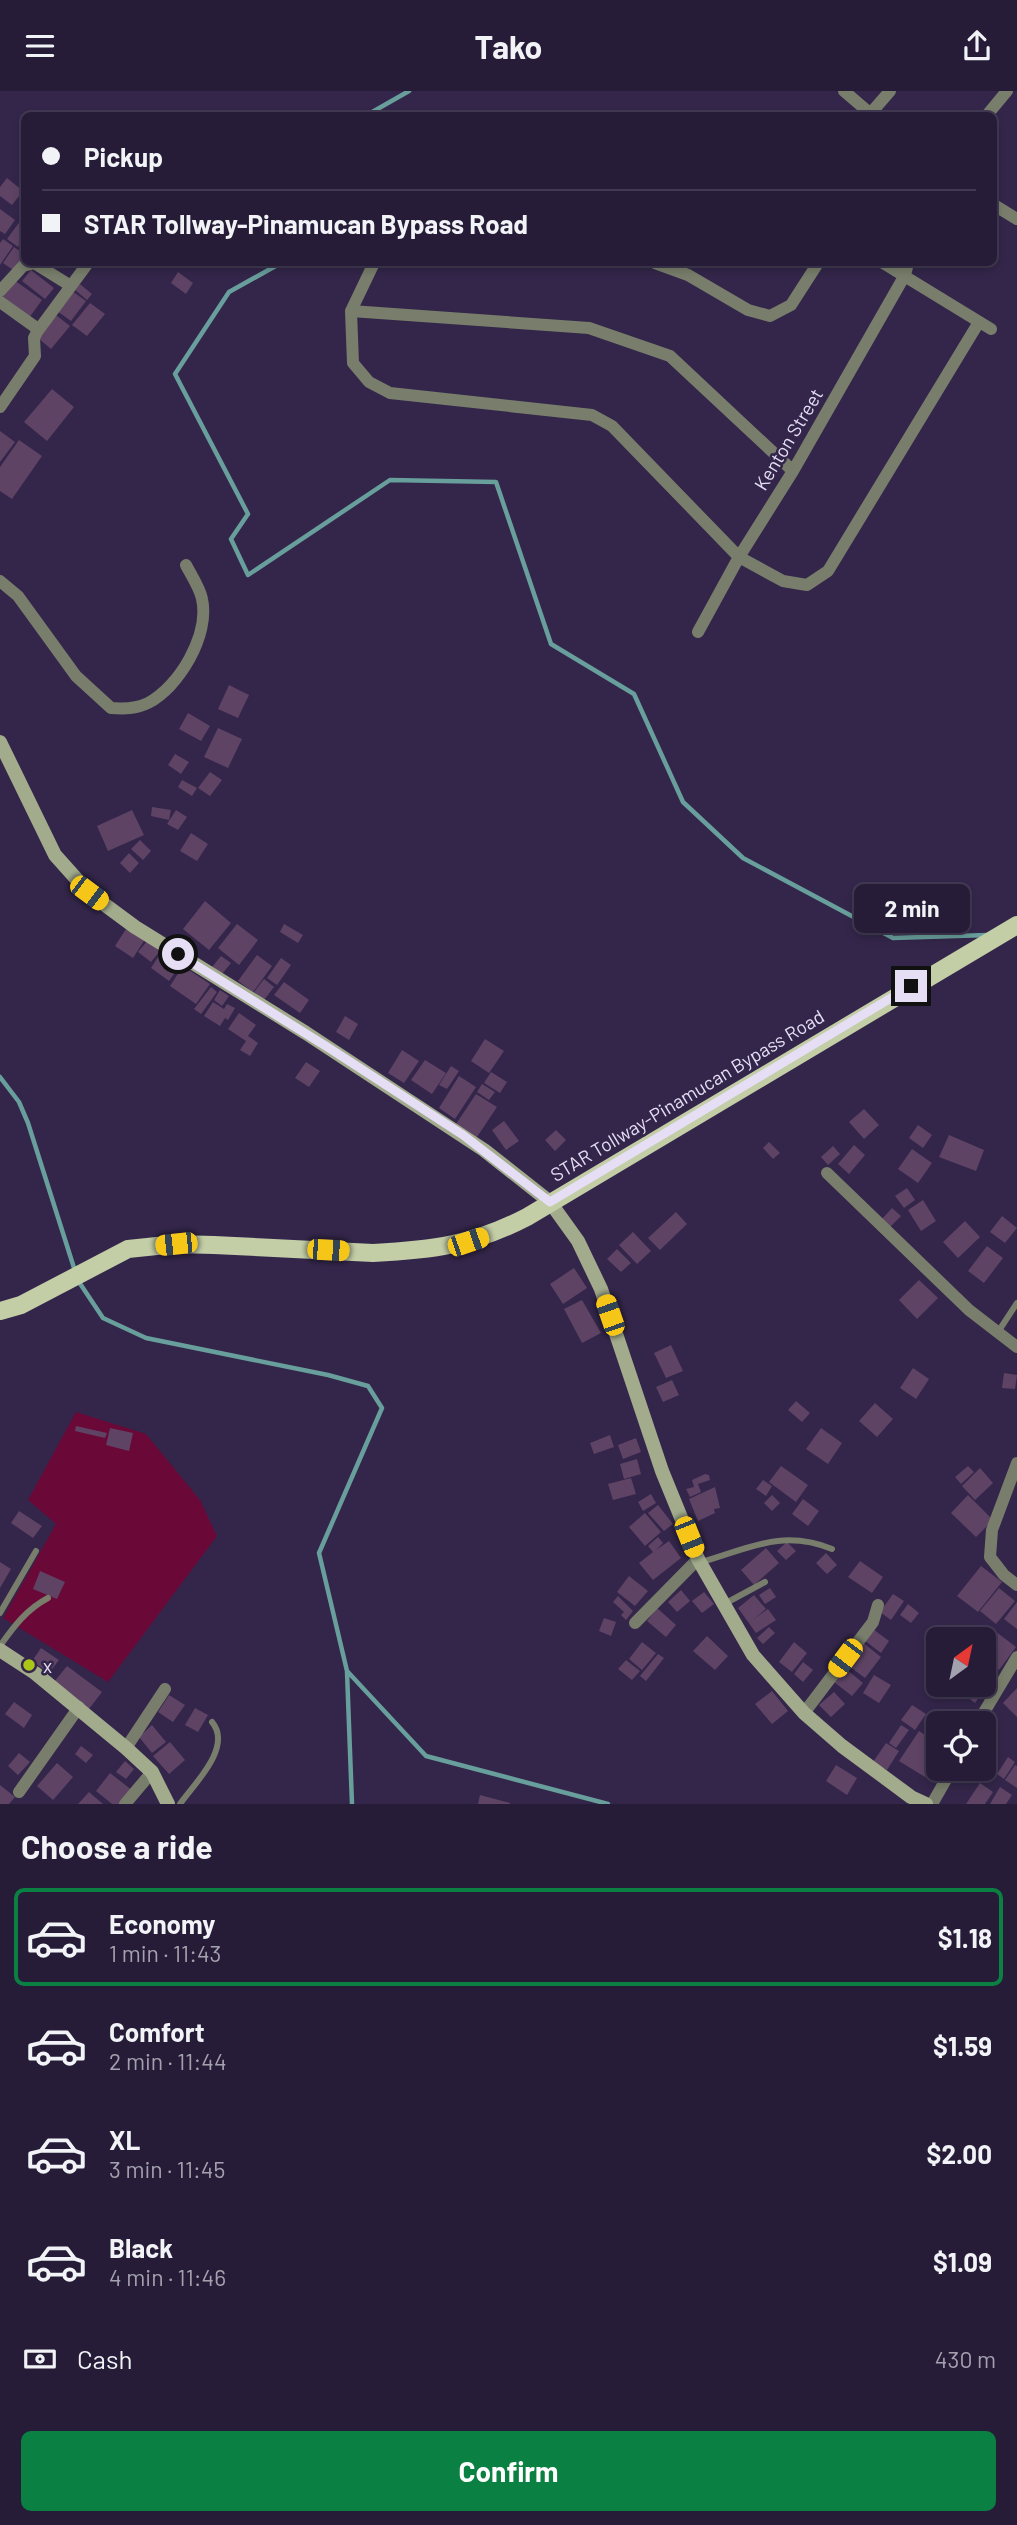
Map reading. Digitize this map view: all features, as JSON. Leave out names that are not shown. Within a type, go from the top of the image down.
[{"type":"main road","name":"STAR Tollway-Pinamucan Bypass Road","points":[[0,1311],[20,1305],[128,1249],[176,1244],[373,1253],[437,1248],[499,1232],[1017,925]]},
{"type":"street","points":[[844,91],[868,112]]},
{"type":"street","points":[[873,112],[890,91]]},
{"type":"street","points":[[990,112],[1007,91]]},
{"type":"street","points":[[997,206],[1016,216]]},
{"type":"street","points":[[0,291],[23,266]]},
{"type":"street","points":[[39,266],[71,286]]},
{"type":"street","points":[[0,407],[35,356],[34,338],[38,329],[86,266]]},
{"type":"street","points":[[373,266],[351,311],[353,363],[369,382],[390,393],[592,415],[612,426],[739,557],[783,581],[807,585],[828,571],[985,326],[906,269]]},
{"type":"street","points":[[663,266],[688,275],[748,310],[769,316],[791,305],[816,266]]},
{"type":"street","name":"Kenton Street","points":[[698,632],[739,557],[793,471],[906,269]]},
{"type":"street","points":[[0,302],[38,329]]},
{"type":"street","points":[[351,311],[589,328],[670,356],[793,471]]},
{"type":"street","points":[[0,581],[18,596],[76,676],[111,708],[130,709],[148,703],[169,688],[191,657],[203,623],[202,599],[186,565]]},
{"type":"street","points":[[0,742],[55,855],[89,893],[135,927],[474,1142],[550,1202],[579,1241],[601,1289],[662,1471],[699,1561],[753,1655],[804,1713],[842,1746],[911,1797],[926,1804]]},
{"type":"street","points":[[827,1174],[969,1310],[1017,1347]]},
{"type":"street","points":[[1017,1463],[992,1530],[990,1557],[1004,1575],[1017,1585]]},
{"type":"street","points":[[635,1623],[699,1561]]},
{"type":"street","points":[[804,1713],[873,1622],[878,1605]]},
{"type":"street","points":[[0,1648],[79,1707],[126,1748],[152,1773],[168,1804]]},
{"type":"street","points":[[985,1711],[1017,1657]]},
{"type":"street","points":[[126,1748],[165,1689]]},
{"type":"street","points":[[19,1792],[79,1707]]},
{"type":"street","points":[[125,1804],[152,1773]]},
{"type":"street","points":[[932,1804],[945,1781]]},
{"type":"lane","points":[[998,1332],[1017,1303]]},
{"type":"lane","points":[[699,1561],[783,1539],[805,1540],[832,1549]]},
{"type":"lane","points":[[0,1613],[36,1551]]},
{"type":"lane","points":[[724,1604],[765,1583]]},
{"type":"lane","points":[[0,1648],[21,1617],[48,1598]]},
{"type":"lane","points":[[180,1804],[216,1751],[218,1737],[212,1722]]},
{"type":"shaded area","points":[[76,1412],[146,1434],[200,1500],[217,1536],[108,1682],[3,1618],[56,1524],[28,1500]]},
{"type":"building","points":[[7,178],[21,189],[21,194],[12,205],[0,196],[0,187]]},
{"type":"building","points":[[0,209],[15,220],[5,234],[0,231]]},
{"type":"building","points":[[21,220],[21,242],[18,247],[7,239]]},
{"type":"building","points":[[3,239],[13,246],[0,265],[0,243]]},
{"type":"building","points":[[14,247],[21,252],[21,264],[16,272],[3,263]]},
{"type":"building","points":[[31,270],[54,288],[45,299],[22,281]]},
{"type":"building","points":[[178,272],[193,283],[186,294],[171,283]]},
{"type":"building","points":[[14,280],[42,300],[29,318],[1,298]]},
{"type":"building","points":[[80,284],[92,294],[87,300],[75,290]]},
{"type":"building","points":[[72,291],[86,301],[71,321],[57,311]]},
{"type":"building","points":[[90,303],[105,314],[87,336],[72,325]]},
{"type":"building","points":[[56,315],[70,326],[51,349],[38,338]]},
{"type":"building","points":[[52,389],[74,407],[47,441],[24,422]]},
{"type":"building","points":[[0,431],[15,442],[0,462]]},
{"type":"building","points":[[19,440],[42,456],[12,499],[0,491],[0,467]]},
{"type":"building","points":[[229,685],[249,695],[238,718],[218,709]]},
{"type":"building","points":[[188,713],[210,726],[201,741],[179,729]]},
{"type":"building","points":[[218,728],[242,739],[228,768],[204,757]]},
{"type":"building","points":[[175,754],[189,762],[181,774],[168,765]]},
{"type":"building","points":[[210,772],[222,780],[210,796],[198,788]]},
{"type":"building","points":[[182,780],[197,788],[192,796],[178,787]]},
{"type":"building","points":[[152,807],[171,810],[169,820],[151,816]]},
{"type":"building","points":[[132,810],[144,835],[108,851],[97,826]]},
{"type":"building","points":[[176,810],[187,817],[178,830],[167,824]]},
{"type":"building","points":[[191,833],[208,844],[197,861],[180,851]]},
{"type":"building","points":[[140,840],[151,851],[143,860],[131,849]]},
{"type":"building","points":[[129,853],[139,863],[130,873],[120,863]]},
{"type":"building","points":[[205,901],[231,923],[209,950],[183,929]]},
{"type":"building","points":[[237,924],[258,940],[239,965],[218,948]]},
{"type":"building","points":[[284,924],[303,935],[298,943],[280,932]]},
{"type":"building","points":[[126,929],[144,941],[133,958],[115,946]]},
{"type":"building","points":[[147,941],[160,951],[151,962],[138,952]]},
{"type":"building","points":[[160,954],[179,967],[169,981],[151,968]]},
{"type":"building","points":[[257,955],[272,966],[253,992],[238,981]]},
{"type":"building","points":[[221,956],[231,963],[222,974],[212,967]]},
{"type":"building","points":[[281,958],[291,965],[277,985],[267,978]]},
{"type":"building","points":[[183,966],[210,984],[196,1004],[170,986]]},
{"type":"building","points":[[264,979],[274,987],[264,1000],[254,992]]},
{"type":"building","points":[[284,982],[309,1000],[300,1013],[274,995]]},
{"type":"building","points":[[211,987],[217,992],[201,1014],[194,1009]]},
{"type":"building","points":[[220,990],[229,996],[222,1006],[214,1000]]},
{"type":"building","points":[[213,1002],[224,1009],[227,1004],[235,1008],[228,1020],[225,1018],[220,1026],[204,1016]]},
{"type":"building","points":[[239,1013],[256,1025],[248,1036],[258,1043],[250,1056],[240,1050],[246,1041],[228,1029]]},
{"type":"building","points":[[345,1016],[358,1024],[349,1040],[336,1032]]},
{"type":"building","points":[[485,1039],[504,1051],[489,1073],[471,1061]]},
{"type":"building","points":[[402,1050],[419,1061],[404,1083],[388,1073]]},
{"type":"building","points":[[425,1060],[446,1073],[432,1094],[411,1080]]},
{"type":"building","points":[[306,1062],[320,1071],[309,1087],[295,1078]]},
{"type":"building","points":[[451,1066],[459,1071],[447,1089],[439,1085]]},
{"type":"building","points":[[491,1072],[507,1082],[500,1093],[484,1083]]},
{"type":"building","points":[[459,1076],[476,1087],[455,1119],[439,1108]]},
{"type":"building","points":[[482,1084],[495,1092],[489,1100],[477,1092]]},
{"type":"building","points":[[476,1094],[497,1107],[477,1137],[456,1124]]},
{"type":"building","points":[[864,1109],[879,1125],[864,1139],[849,1122]]},
{"type":"building","points":[[504,1121],[519,1141],[506,1150],[492,1130]]},
{"type":"building","points":[[918,1125],[932,1135],[923,1148],[909,1138]]},
{"type":"building","points":[[556,1130],[566,1140],[555,1151],[545,1140]]},
{"type":"building","points":[[949,1135],[984,1150],[976,1171],[939,1157]]},
{"type":"building","points":[[769,1142],[780,1153],[773,1159],[763,1148]]},
{"type":"building","points":[[854,1145],[865,1155],[849,1174],[838,1164]]},
{"type":"building","points":[[833,1146],[840,1154],[828,1165],[821,1157]]},
{"type":"building","points":[[912,1149],[932,1163],[918,1183],[898,1169]]},
{"type":"building","points":[[907,1188],[915,1200],[904,1208],[895,1196]]},
{"type":"building","points":[[923,1200],[936,1221],[921,1231],[908,1210]]},
{"type":"building","points":[[892,1208],[901,1216],[889,1228],[881,1220]]},
{"type":"building","points":[[676,1212],[687,1224],[660,1250],[648,1238]]},
{"type":"building","points":[[1002,1216],[1017,1228],[1005,1243],[990,1232]]},
{"type":"building","points":[[965,1221],[980,1237],[958,1258],[943,1242]]},
{"type":"building","points":[[633,1232],[651,1251],[637,1264],[619,1245]]},
{"type":"building","points":[[987,1246],[1003,1258],[984,1283],[968,1271]]},
{"type":"building","points":[[617,1249],[631,1263],[621,1272],[607,1259]]},
{"type":"building","points":[[574,1268],[587,1288],[563,1304],[550,1284]]},
{"type":"building","points":[[919,1280],[938,1298],[917,1319],[899,1300]]},
{"type":"building","points":[[582,1300],[601,1333],[582,1343],[564,1309]]},
{"type":"building","points":[[671,1345],[683,1371],[666,1378],[654,1353]]},
{"type":"building","points":[[913,1368],[929,1379],[916,1399],[900,1388]]},
{"type":"building","points":[[1004,1373],[1017,1375],[1015,1389],[1002,1388]]},
{"type":"building","points":[[672,1380],[679,1395],[663,1402],[656,1387]]},
{"type":"building","points":[[796,1401],[810,1413],[802,1422],[788,1410]]},
{"type":"building","points":[[875,1403],[893,1419],[877,1437],[859,1421]]},
{"type":"building","points":[[76,1426],[107,1433],[105,1438],[75,1431]]},
{"type":"building","points":[[110,1428],[133,1433],[129,1451],[106,1445]]},
{"type":"building","points":[[821,1428],[842,1443],[828,1464],[806,1449]]},
{"type":"building","points":[[610,1435],[614,1447],[594,1454],[590,1443]]},
{"type":"building","points":[[636,1438],[641,1452],[623,1459],[618,1445]]},
{"type":"building","points":[[637,1459],[641,1474],[624,1479],[620,1464]]},
{"type":"building","points":[[781,1466],[808,1485],[796,1502],[769,1482]]},
{"type":"building","points":[[968,1466],[974,1472],[961,1484],[955,1477]]},
{"type":"building","points":[[980,1468],[993,1483],[975,1500],[962,1486]]},
{"type":"building","points":[[709,1475],[710,1480],[698,1484],[701,1492],[690,1497],[686,1489],[694,1487],[692,1480]]},
{"type":"building","points":[[631,1478],[636,1494],[613,1500],[608,1484]]},
{"type":"building","points":[[763,1480],[772,1486],[766,1496],[756,1489]]},
{"type":"building","points":[[715,1487],[720,1508],[714,1509],[715,1513],[698,1521],[689,1499]]},
{"type":"building","points":[[651,1494],[656,1503],[643,1511],[638,1502]]},
{"type":"building","points":[[772,1495],[780,1503],[772,1511],[764,1503]]},
{"type":"building","points":[[968,1495],[993,1520],[976,1537],[951,1513]]},
{"type":"building","points":[[803,1499],[819,1511],[808,1526],[792,1514]]},
{"type":"building","points":[[658,1505],[673,1524],[664,1531],[648,1513]]},
{"type":"building","points":[[19,1511],[42,1526],[33,1538],[11,1523]]},
{"type":"building","points":[[645,1513],[661,1532],[645,1546],[629,1527]]},
{"type":"building","points":[[658,1537],[663,1543],[656,1550],[669,1541],[681,1558],[653,1580],[639,1563],[653,1552],[648,1546]]},
{"type":"building","points":[[787,1542],[796,1551],[786,1560],[777,1551]]},
{"type":"building","points":[[766,1548],[779,1563],[754,1585],[741,1570]]},
{"type":"building","points":[[826,1553],[837,1565],[827,1574],[816,1563]]},
{"type":"building","points":[[860,1561],[883,1577],[872,1593],[848,1577]]},
{"type":"building","points":[[0,1562],[11,1569],[0,1588]]},
{"type":"building","points":[[981,1566],[1002,1582],[978,1612],[957,1596]]},
{"type":"building","points":[[40,1571],[65,1582],[57,1599],[33,1589]]},
{"type":"building","points":[[629,1576],[648,1591],[635,1606],[617,1592]]},
{"type":"building","points":[[770,1588],[776,1597],[765,1604],[759,1595]]},
{"type":"building","points":[[999,1588],[1015,1601],[996,1624],[980,1611]]},
{"type":"building","points":[[681,1590],[690,1601],[677,1612],[668,1602]]},
{"type":"building","points":[[704,1592],[714,1604],[702,1613],[692,1601]]},
{"type":"building","points":[[893,1594],[904,1601],[891,1620],[880,1612]]},
{"type":"building","points":[[754,1595],[766,1609],[754,1619],[768,1609],[776,1620],[756,1633],[738,1608]]},
{"type":"building","points":[[618,1596],[633,1611],[626,1620],[621,1615],[624,1612],[613,1602]]},
{"type":"building","points":[[1017,1602],[1017,1629],[1004,1619]]},
{"type":"building","points":[[908,1604],[919,1613],[911,1623],[900,1615]]},
{"type":"building","points":[[657,1608],[676,1625],[666,1637],[647,1621]]},
{"type":"building","points":[[604,1618],[616,1622],[611,1636],[599,1631]]},
{"type":"building","points":[[769,1627],[775,1633],[763,1644],[757,1638]]},
{"type":"building","points":[[873,1629],[889,1641],[881,1653],[864,1640]]},
{"type":"building","points":[[996,1632],[1016,1647],[999,1670],[996,1668]]},
{"type":"building","points":[[707,1636],[728,1656],[715,1670],[693,1651]]},
{"type":"building","points":[[642,1642],[656,1653],[642,1670],[629,1659]]},
{"type":"building","points":[[794,1642],[807,1653],[792,1672],[779,1662]]},
{"type":"building","points":[[862,1642],[881,1657],[865,1678],[846,1664]]},
{"type":"building","points":[[41,1648],[59,1660],[49,1673],[32,1661]]},
{"type":"building","points":[[658,1654],[664,1658],[646,1681],[640,1676]]},
{"type":"building","points":[[626,1660],[640,1671],[632,1680],[618,1669]]},
{"type":"building","points":[[803,1662],[813,1670],[803,1682],[794,1674]]},
{"type":"building","points":[[67,1666],[102,1692],[89,1709],[54,1682]]},
{"type":"building","points":[[845,1668],[863,1683],[852,1696],[834,1682]]},
{"type":"building","points":[[874,1675],[891,1685],[879,1703],[863,1693]]},
{"type":"building","points":[[1017,1688],[1017,1717],[1003,1703]]},
{"type":"building","points":[[772,1691],[788,1711],[772,1724],[755,1704]]},
{"type":"building","points":[[834,1692],[845,1704],[831,1717],[819,1705]]},
{"type":"building","points":[[169,1695],[185,1705],[173,1722],[158,1712]]},
{"type":"building","points":[[967,1697],[979,1697],[975,1703]]},
{"type":"building","points":[[14,1702],[32,1715],[24,1728],[5,1714]]},
{"type":"building","points":[[912,1705],[926,1714],[915,1730],[901,1720]]},
{"type":"building","points":[[195,1708],[208,1715],[198,1732],[185,1725]]},
{"type":"building","points":[[152,1725],[166,1742],[152,1753],[139,1737]]},
{"type":"building","points":[[901,1725],[909,1730],[896,1748],[889,1743]]},
{"type":"building","points":[[919,1731],[926,1735],[925,1777],[899,1761]]},
{"type":"building","points":[[170,1742],[185,1760],[169,1774],[153,1756]]},
{"type":"building","points":[[886,1743],[899,1751],[887,1770],[873,1762]]},
{"type":"building","points":[[81,1746],[93,1755],[86,1763],[75,1754]]},
{"type":"building","points":[[19,1753],[30,1762],[18,1775],[8,1766]]},
{"type":"building","points":[[1008,1757],[1015,1762],[1004,1779],[997,1774]]},
{"type":"building","points":[[125,1761],[134,1769],[126,1779],[116,1772]]},
{"type":"building","points":[[57,1763],[73,1777],[53,1800],[37,1786]]},
{"type":"building","points":[[836,1765],[857,1778],[847,1795],[826,1781]]},
{"type":"building","points":[[1015,1765],[1017,1766],[1017,1788],[1005,1780]]},
{"type":"building","points":[[110,1773],[133,1791],[123,1804],[112,1804],[96,1791]]},
{"type":"building","points":[[980,1783],[993,1792],[985,1804],[966,1804]]},
{"type":"building","points":[[0,1785],[15,1797],[9,1804],[0,1804]]},
{"type":"building","points":[[1000,1787],[1012,1795],[1006,1804],[990,1804]]},
{"type":"building","points":[[89,1792],[103,1804],[78,1804]]},
{"type":"building","points":[[480,1795],[510,1803],[510,1804],[478,1804]]},
{"type":"waterway","points":[[372,112],[409,91]]},
{"type":"waterway","points":[[276,266],[229,292],[175,374],[248,514],[231,539],[248,575],[390,480],[496,482],[551,644],[634,694],[683,802],[743,858],[893,938],[988,935]]},
{"type":"waterway","points":[[0,1077],[19,1102],[28,1123],[75,1271]]},
{"type":"waterway","points":[[77,1279],[103,1318],[146,1338],[328,1375],[368,1386],[382,1408],[319,1553],[347,1671],[426,1756],[608,1804]]},
{"type":"waterway","points":[[347,1672],[352,1804]]},
{"type":"place","name":"x","points":[[29,1665]]},
{"type":"route","points":[[178,954],[463,1135],[550,1202],[911,986]]}]
